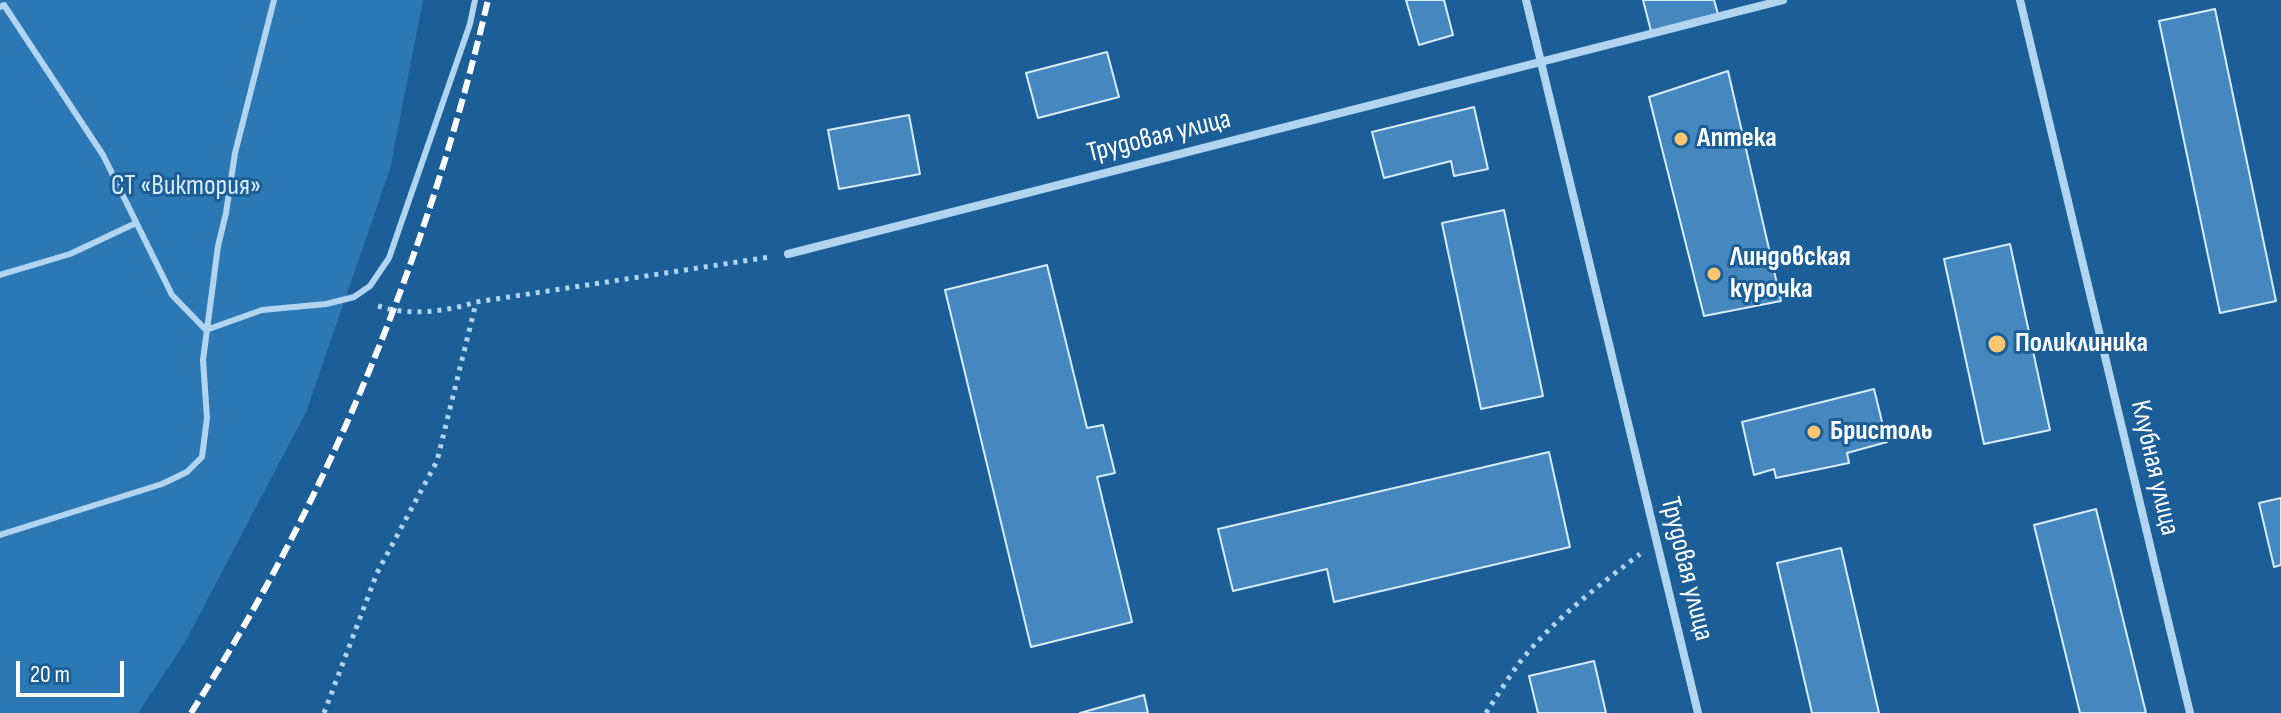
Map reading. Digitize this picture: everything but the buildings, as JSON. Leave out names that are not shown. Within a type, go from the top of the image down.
[{"type":"street","name":"Трудовая улица","points":[[1526,0],[1698,713]]},
{"type":"street","points":[[1541,63],[1783,0]]},
{"type":"street","name":"Клубная улица","points":[[2020,0],[2190,713]]},
{"type":"street","name":"Трудовая улица","points":[[788,254],[1541,63]]},
{"type":"lane","points":[[0,535],[162,484],[187,472],[202,457],[207,418],[203,360],[206,330],[235,153],[274,0]]},
{"type":"lane","points":[[206,330],[262,310],[326,304],[354,297],[370,286],[389,258],[470,24],[475,0]]},
{"type":"lane","points":[[3,3],[103,155],[172,295],[206,330]]},
{"type":"lane","points":[[0,275],[70,254],[136,223]]},
{"type":"path","points":[[354,297],[393,311],[411,313],[788,254]]},
{"type":"path","points":[[324,713],[377,573],[437,461],[476,302]]},
{"type":"path","points":[[1486,713],[1520,662],[1556,622],[1657,542]]},
{"type":"green space","name":"СТ «Виктория»","points":[[0,0],[423,0],[390,169],[306,412],[184,644],[138,713],[0,713]]},
{"type":"railway","points":[[191,713],[242,630],[288,545],[370,369],[436,187],[488,0]]},
{"type":"place","name":"Аптека","points":[[1681,139]]},
{"type":"place","name":"Линдовская курочка","points":[[1714,274]]},
{"type":"place","name":"Поликлиника","points":[[1997,344]]},
{"type":"place","name":"Бристоль","points":[[1814,432]]}]
